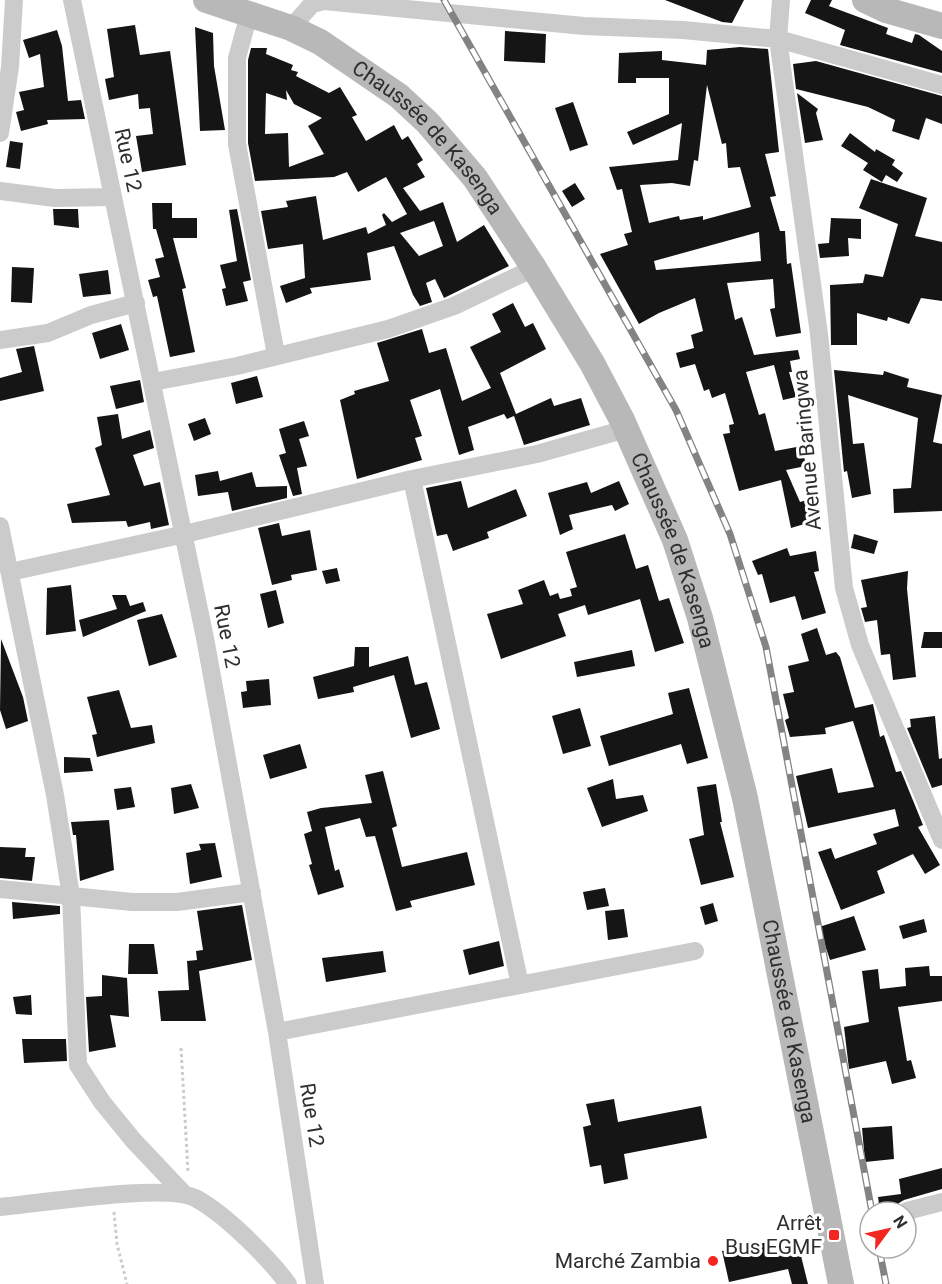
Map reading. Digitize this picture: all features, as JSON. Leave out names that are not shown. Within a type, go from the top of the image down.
[{"type":"main road","name":"Chaussée de Kasenga","points":[[206,0],[291,28],[320,42],[362,68],[399,96],[428,123],[475,178],[534,268],[592,363],[626,429],[675,540],[700,618],[745,798],[842,1284]]},
{"type":"main road","points":[[865,0],[886,10],[942,26]]},
{"type":"street","points":[[0,133],[10,67],[14,0]]},
{"type":"street","name":"Rue 12","points":[[72,0],[184,534],[252,892],[277,1032],[315,1284]]},
{"type":"street","name":"Avenue Baringwa","points":[[781,0],[778,39],[819,334],[844,588],[860,645],[942,840]]},
{"type":"street","points":[[291,28],[306,9],[324,1],[584,26],[683,30],[778,39],[942,85]]},
{"type":"street","points":[[249,14],[237,58],[237,144],[276,355]]},
{"type":"street","points":[[0,191],[56,198],[112,197]]},
{"type":"street","points":[[153,382],[388,329],[423,318],[482,294],[534,268]]},
{"type":"street","points":[[0,340],[48,333],[91,315],[136,303]]},
{"type":"street","points":[[10,572],[184,534],[412,479],[537,454],[626,429]]},
{"type":"street","points":[[412,479],[520,985]]},
{"type":"street","points":[[0,525],[55,795],[71,896],[78,1065],[102,1102],[133,1140],[190,1196],[246,1238],[288,1284]]},
{"type":"street","points":[[0,889],[132,902],[177,902],[252,892]]},
{"type":"street","points":[[277,1032],[695,951]]},
{"type":"street","points":[[0,1207],[112,1194],[190,1196]]},
{"type":"street","points":[[918,1208],[942,1202]]},
{"type":"path","points":[[181,1048],[190,1196]]},
{"type":"path","points":[[112,1194],[117,1244],[127,1284]]},
{"type":"building","points":[[665,0],[744,0],[732,23],[722,22]]},
{"type":"building","points":[[811,0],[832,0],[829,6],[888,28],[886,34],[912,43],[915,34],[919,35],[942,51],[942,73],[840,45],[845,30],[805,13]]},
{"type":"building","points":[[135,25],[140,55],[170,51],[186,165],[142,172],[136,136],[153,134],[150,108],[139,109],[138,94],[109,100],[105,79],[114,77],[107,29]]},
{"type":"building","points":[[195,27],[213,33],[214,66],[225,130],[200,131]]},
{"type":"building","points":[[57,30],[62,46],[68,101],[81,100],[85,119],[47,120],[48,124],[21,131],[16,112],[24,110],[19,92],[44,87],[40,54],[29,58],[23,40]]},
{"type":"building","points":[[505,31],[546,34],[545,63],[504,61]]},
{"type":"building","points":[[740,47],[768,49],[779,152],[765,154],[776,196],[770,197],[780,231],[785,231],[787,264],[791,263],[801,333],[776,337],[770,309],[775,308],[773,279],[727,283],[735,320],[742,317],[754,355],[798,350],[800,359],[790,361],[792,372],[789,372],[796,397],[783,400],[774,365],[746,372],[759,415],[765,413],[775,451],[802,446],[806,466],[786,470],[800,502],[807,500],[811,522],[791,528],[781,480],[739,491],[723,434],[730,433],[729,425],[734,424],[725,393],[712,398],[709,389],[704,391],[695,364],[680,368],[676,353],[694,348],[691,335],[703,331],[695,298],[639,324],[600,254],[628,245],[624,234],[632,232],[622,189],[617,190],[609,167],[678,160],[682,123],[633,145],[627,132],[669,114],[669,78],[636,78],[636,83],[618,83],[619,53],[662,51],[662,60],[706,65],[707,50]],"holes":[[[707,85],[722,144],[726,143],[728,168],[740,167],[751,207],[703,220],[703,216],[680,220],[679,216],[649,223],[640,185],[672,183],[690,186],[694,160],[698,161]],[[759,232],[761,261],[656,270],[654,261]]]},
{"type":"building","points":[[251,48],[267,48],[266,54],[293,65],[291,70],[298,72],[296,76],[329,93],[340,87],[357,115],[352,117],[366,141],[394,125],[402,140],[408,136],[423,160],[417,164],[425,177],[403,188],[420,211],[443,202],[457,242],[484,225],[509,266],[444,298],[435,279],[426,283],[432,302],[420,306],[413,295],[394,246],[367,253],[371,280],[310,288],[312,293],[286,303],[280,286],[305,278],[303,244],[268,249],[261,211],[288,207],[286,201],[316,196],[323,240],[366,227],[368,234],[386,225],[382,215],[384,213],[392,222],[407,214],[386,177],[358,192],[347,172],[334,177],[255,181],[248,143],[248,60]],"holes":[[[286,90],[294,104],[322,118],[308,126],[324,154],[289,167],[288,133],[265,134],[266,93],[287,100]],[[434,221],[443,246],[419,256],[400,233]]]},
{"type":"building","points":[[816,61],[942,96],[942,124],[926,118],[919,140],[892,131],[895,120],[868,107],[796,89],[793,64]]},
{"type":"building","points":[[797,93],[818,109],[816,113],[823,140],[805,143]]},
{"type":"building","points":[[573,102],[588,145],[570,151],[555,108]]},
{"type":"building","points":[[850,133],[875,152],[876,149],[895,160],[892,165],[903,173],[897,182],[886,175],[882,182],[863,170],[868,163],[841,146]]},
{"type":"building","points":[[10,141],[23,143],[20,169],[6,167]]},
{"type":"building","points":[[871,179],[927,198],[915,236],[942,242],[942,301],[921,298],[909,324],[888,317],[887,321],[857,313],[857,345],[831,345],[830,285],[863,283],[865,274],[883,277],[898,224],[859,208]]},
{"type":"building","points":[[575,183],[585,199],[572,207],[562,191]]},
{"type":"building","points":[[152,203],[172,203],[172,218],[197,218],[197,238],[173,238],[186,288],[182,289],[195,352],[170,357],[157,296],[153,297],[148,280],[160,277],[155,259],[164,257],[156,229],[153,229]]},
{"type":"building","points":[[53,209],[78,209],[79,228],[54,225]]},
{"type":"building","points":[[237,209],[251,280],[243,282],[248,301],[226,306],[222,289],[226,288],[220,265],[237,261],[229,210]]},
{"type":"building","points":[[831,218],[861,219],[861,239],[848,238],[849,256],[820,258],[818,244],[829,243]]},
{"type":"building","points":[[12,267],[34,268],[32,303],[11,302]]},
{"type":"building","points":[[108,270],[111,294],[83,297],[79,274]]},
{"type":"building","points":[[513,303],[525,327],[533,323],[546,349],[500,373],[516,414],[551,398],[554,406],[581,398],[590,425],[524,445],[514,416],[507,419],[504,414],[468,427],[474,450],[459,455],[440,389],[410,400],[422,436],[415,438],[422,460],[357,479],[340,400],[355,394],[354,391],[389,381],[377,343],[422,329],[429,353],[446,348],[462,401],[491,388],[470,347],[501,332],[492,314]]},
{"type":"building","points":[[121,324],[129,350],[100,359],[92,333]]},
{"type":"building","points":[[34,346],[44,391],[0,401],[0,378],[22,372],[16,349]]},
{"type":"building","points":[[834,370],[883,375],[884,371],[909,379],[907,387],[942,395],[933,442],[942,444],[942,511],[894,513],[893,489],[911,488],[918,418],[848,395],[853,444],[864,443],[871,494],[852,498],[847,471],[844,472]]},
{"type":"building","points":[[257,376],[263,397],[236,404],[231,383]]},
{"type":"building","points":[[140,380],[144,402],[116,409],[110,386]]},
{"type":"building","points":[[118,414],[122,439],[150,430],[154,448],[133,455],[144,486],[160,482],[169,525],[151,529],[150,522],[128,527],[126,521],[72,523],[67,504],[110,495],[95,448],[102,445],[97,417]]},
{"type":"building","points":[[205,418],[211,434],[194,441],[188,424]]},
{"type":"building","points":[[304,421],[309,436],[299,439],[307,466],[297,468],[302,494],[293,496],[279,455],[286,453],[279,429]]},
{"type":"building","points":[[218,471],[220,481],[252,472],[256,487],[287,486],[287,498],[232,511],[228,492],[198,496],[195,475]]},
{"type":"building","points":[[461,481],[468,508],[516,489],[527,516],[487,532],[489,538],[453,551],[447,534],[437,536],[426,488]]},
{"type":"building","points":[[619,481],[629,504],[615,511],[612,505],[569,515],[573,529],[560,535],[548,493],[587,482],[591,493]]},
{"type":"building","points":[[279,523],[282,536],[310,530],[317,570],[291,575],[292,580],[272,585],[258,528]]},
{"type":"building","points":[[625,534],[636,569],[648,565],[659,601],[669,598],[684,643],[655,652],[640,599],[588,615],[585,605],[558,614],[566,636],[501,659],[487,614],[523,604],[518,590],[544,580],[550,596],[558,593],[560,599],[572,596],[570,589],[577,587],[566,552]]},
{"type":"building","points":[[854,534],[878,541],[874,554],[851,548]]},
{"type":"building","points":[[787,548],[790,556],[816,551],[819,571],[814,572],[826,613],[802,620],[795,596],[770,603],[762,574],[758,575],[752,561]]},
{"type":"building","points":[[337,568],[340,581],[326,584],[322,571]]},
{"type":"building","points":[[908,571],[907,589],[916,677],[893,680],[890,654],[881,655],[877,620],[865,622],[861,608],[867,607],[861,580]]},
{"type":"building","points":[[71,585],[76,631],[46,635],[47,588]]},
{"type":"building","points":[[276,590],[284,623],[268,628],[260,594]]},
{"type":"building","points":[[112,595],[126,595],[130,606],[143,602],[146,611],[83,637],[79,620],[117,609]]},
{"type":"building","points":[[162,614],[177,657],[149,666],[137,620]]},
{"type":"building","points":[[817,628],[826,655],[836,652],[840,657],[855,708],[873,704],[880,737],[884,735],[896,772],[901,771],[923,825],[918,827],[940,865],[925,874],[913,854],[877,871],[885,893],[841,910],[818,852],[831,848],[835,859],[877,844],[873,834],[899,826],[895,809],[808,828],[796,776],[832,768],[838,793],[874,787],[853,721],[825,728],[826,734],[790,737],[785,720],[789,718],[783,694],[794,692],[788,666],[809,661],[801,634]]},
{"type":"building","points":[[924,632],[942,632],[942,648],[921,648]]},
{"type":"building","points":[[1,639],[23,697],[28,721],[6,729],[0,710]]},
{"type":"building","points":[[355,647],[369,647],[369,667],[408,656],[415,685],[427,682],[440,729],[411,738],[394,675],[353,687],[354,692],[318,699],[313,677],[354,666]]},
{"type":"building","points":[[632,650],[635,666],[577,677],[574,662]]},
{"type":"building","points":[[269,679],[271,705],[243,708],[241,692],[247,691],[246,681]]},
{"type":"building","points":[[689,688],[708,758],[687,764],[681,744],[609,766],[600,736],[673,714],[668,693]]},
{"type":"building","points":[[119,690],[131,728],[152,725],[155,743],[97,757],[92,735],[97,734],[87,697]]},
{"type":"building","points":[[580,708],[591,746],[563,754],[552,716]]},
{"type":"building","points":[[935,716],[939,759],[942,758],[942,785],[932,788],[907,728],[911,727],[910,719]]},
{"type":"building","points":[[300,744],[307,768],[270,779],[263,755]]},
{"type":"building","points":[[64,757],[90,758],[93,771],[64,773]]},
{"type":"building","points":[[383,771],[397,826],[392,828],[402,867],[467,852],[475,885],[410,901],[412,907],[396,911],[375,836],[366,837],[360,818],[325,827],[335,871],[339,869],[344,887],[318,895],[309,865],[312,864],[304,834],[312,831],[307,812],[321,808],[372,803],[365,775]]},
{"type":"building","points":[[613,779],[616,799],[643,795],[648,811],[602,827],[587,788]]},
{"type":"building","points":[[191,784],[199,808],[174,814],[171,788]]},
{"type":"building","points":[[716,784],[722,822],[720,822],[734,877],[701,885],[689,839],[704,835],[697,787]]},
{"type":"building","points":[[131,787],[135,807],[117,810],[114,789]]},
{"type":"building","points":[[109,820],[114,870],[80,881],[76,835],[73,835],[71,822]]},
{"type":"building","points":[[215,843],[222,877],[190,884],[186,853],[201,850],[199,844]]},
{"type":"building","points":[[0,847],[26,848],[25,857],[35,857],[32,881],[0,878]]},
{"type":"building","points":[[605,888],[609,906],[587,910],[583,892]]},
{"type":"building","points":[[12,902],[60,906],[60,914],[13,919]]},
{"type":"building","points":[[713,903],[718,921],[705,925],[700,907]]},
{"type":"building","points":[[242,905],[252,960],[199,971],[206,1021],[161,1021],[158,991],[189,990],[187,961],[197,960],[196,951],[203,950],[197,911]]},
{"type":"building","points":[[624,909],[628,937],[608,940],[605,911]]},
{"type":"building","points":[[854,916],[866,950],[830,960],[819,927]]},
{"type":"building","points":[[924,919],[927,932],[903,939],[899,926]]},
{"type":"building","points":[[499,941],[504,966],[469,975],[463,950]]},
{"type":"building","points":[[129,944],[154,944],[158,974],[128,974]]},
{"type":"building","points":[[383,951],[386,972],[326,982],[322,958]]},
{"type":"building","points":[[929,966],[930,976],[942,976],[942,1001],[898,1007],[907,1061],[911,1060],[916,1078],[892,1084],[886,1061],[849,1069],[844,1027],[869,1022],[862,971],[878,969],[880,989],[906,986],[905,968]]},
{"type":"building","points":[[102,975],[127,978],[129,1017],[110,1015],[116,1047],[89,1052],[86,997],[102,996]]},
{"type":"building","points":[[31,995],[32,1015],[16,1014],[13,997]]},
{"type":"building","points":[[22,1039],[66,1039],[67,1061],[24,1063]]},
{"type":"building","points":[[614,1099],[618,1122],[701,1106],[707,1138],[624,1154],[628,1179],[604,1184],[601,1165],[590,1167],[583,1127],[591,1125],[586,1104]]},
{"type":"building","points":[[892,1126],[894,1159],[865,1162],[862,1128]]},
{"type":"building","points":[[942,1168],[942,1189],[904,1200],[878,1200],[878,1197],[901,1194],[899,1179]]},
{"type":"building","points":[[769,1242],[771,1255],[799,1248],[808,1284],[792,1284],[788,1269],[729,1282],[722,1251]]},
{"type":"railway","points":[[444,0],[676,410],[730,534],[766,647],[870,1200]]},
{"type":"railway","points":[[881,1260],[886,1284]]},
{"type":"place","name":"Arrêt Bus EGMF","points":[[834,1235]]},
{"type":"place","name":"Marché Zambia","points":[[713,1261]]}]
